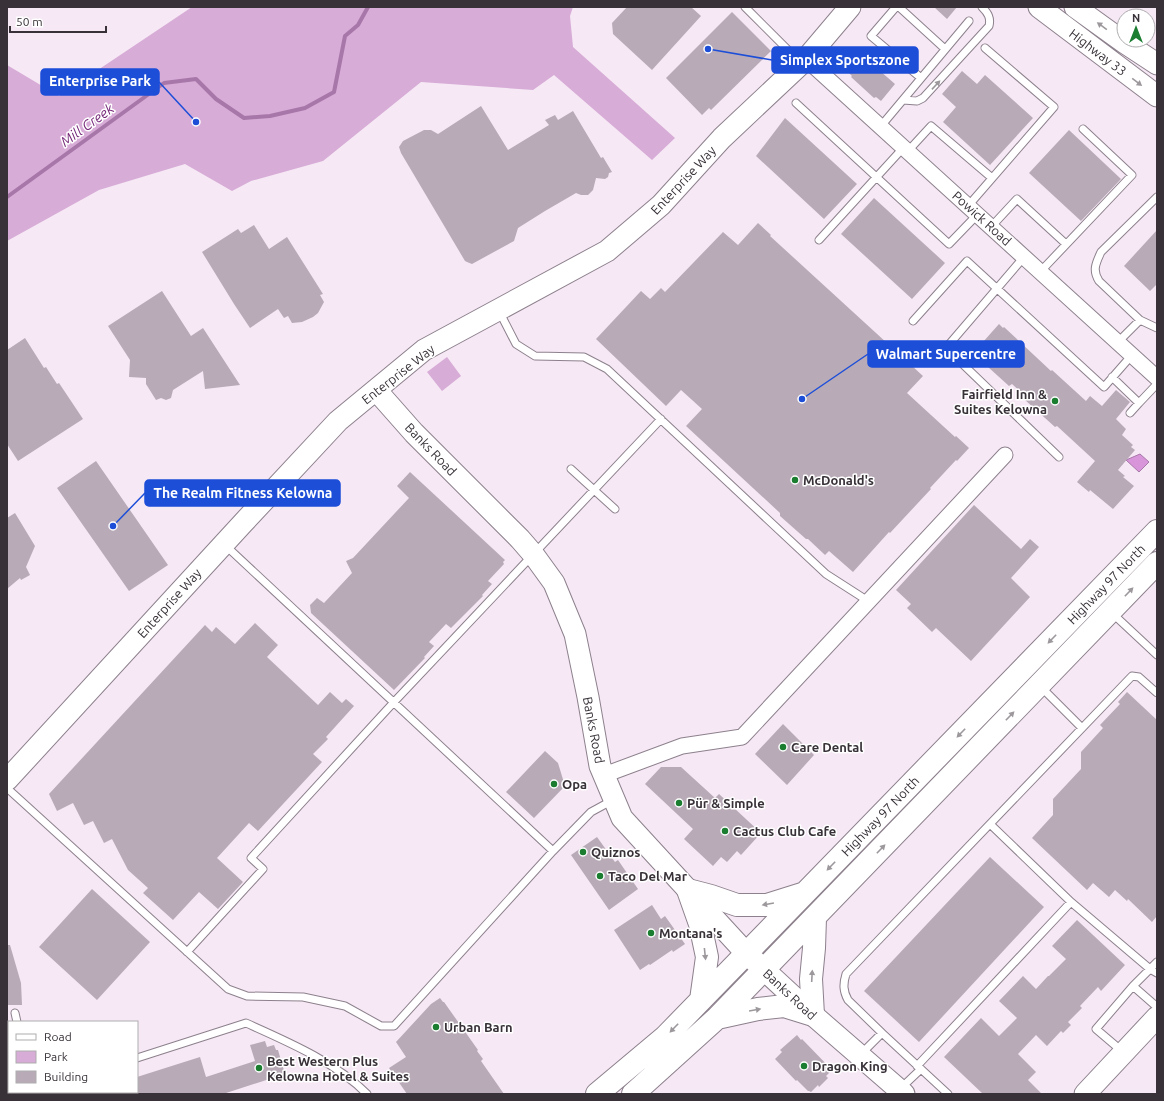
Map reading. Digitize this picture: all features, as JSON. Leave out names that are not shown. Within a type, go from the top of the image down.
[{"type":"highway","name":"Highway 97 North","points":[[597,1094],[665,1036],[701,1000],[1157,531]]},
{"type":"highway","name":"Highway 97 North","points":[[633,1094],[717,1018],[1157,563]]},
{"type":"highway","points":[[688,890],[737,905],[767,905],[805,893]]},
{"type":"highway","points":[[688,890],[700,924],[707,957],[701,1000]]},
{"type":"highway","points":[[717,1018],[758,1009],[784,1006],[813,1015],[811,979],[815,918]]},
{"type":"street","name":"Highway 33","points":[[1039,7],[1157,96]]},
{"type":"street","name":"Highway 33","points":[[1075,7],[1157,64]]},
{"type":"street","name":"Enterprise Way","points":[[7,780],[338,421],[424,350],[607,251],[661,205],[722,138],[804,61],[846,8]]},
{"type":"street","name":"Powick Road","points":[[804,61],[881,126],[1157,378]]},
{"type":"street","name":"Banks Road","points":[[376,390],[414,433],[520,539],[554,583],[575,634],[600,766],[622,818],[746,953],[813,1015],[902,1092]]},
{"type":"street","points":[[604,775],[682,746],[742,737],[1005,455]]},
{"type":"street","points":[[1086,1094],[1157,1017]]},
{"type":"lane","points":[[745,7],[804,61]]},
{"type":"lane","points":[[896,7],[871,36],[921,78]]},
{"type":"lane","points":[[899,7],[945,49]]},
{"type":"lane","points":[[903,100],[917,101],[923,98],[989,26],[990,20],[987,12],[982,7]]},
{"type":"lane","points":[[881,126],[969,21]]},
{"type":"lane","points":[[796,103],[950,244],[992,178],[1054,107],[985,48]]},
{"type":"lane","points":[[818,240],[876,177],[931,126],[992,178]]},
{"type":"lane","points":[[1040,272],[1132,175],[1082,129]]},
{"type":"lane","points":[[1157,197],[1101,252],[1094,274],[1098,281],[1140,320],[1157,328]]},
{"type":"lane","points":[[991,227],[1017,199],[1066,244]]},
{"type":"lane","points":[[1024,257],[946,348],[1059,457]]},
{"type":"lane","points":[[913,321],[967,261],[1104,387],[1132,355]]},
{"type":"lane","points":[[498,309],[516,344],[535,356],[584,357],[606,369],[826,574],[868,601]]},
{"type":"lane","points":[[1118,342],[1140,320]]},
{"type":"lane","points":[[1112,377],[1139,403]]},
{"type":"lane","points":[[1130,413],[1157,384]]},
{"type":"lane","points":[[187,952],[263,869],[251,858],[394,702],[661,419]]},
{"type":"lane","points":[[571,469],[615,509]]},
{"type":"lane","points":[[223,544],[553,851]]},
{"type":"lane","points":[[1110,612],[1157,655]]},
{"type":"lane","points":[[948,1094],[882,1033],[846,996],[844,990],[846,974],[1132,676],[1139,677],[1157,693]]},
{"type":"lane","points":[[1040,685],[1082,728]]},
{"type":"lane","points":[[7,788],[228,989],[247,996],[303,997],[345,1006],[381,1026],[394,1026],[553,851],[591,812],[614,799]]},
{"type":"lane","points":[[990,824],[1070,902],[1150,969],[1157,973]]},
{"type":"lane","points":[[902,1092],[919,1068],[1070,902]]},
{"type":"lane","points":[[1124,1053],[1096,1029],[1133,986],[1157,962]]},
{"type":"lane","points":[[1133,986],[1157,1007]]},
{"type":"lane","points":[[15,1013],[17,1021]]},
{"type":"lane","points":[[138,1058],[246,1023],[289,1042],[339,1070],[360,1087],[366,1094]]},
{"type":"lane","points":[[860,1056],[882,1033]]},
{"type":"green space","points":[[192,7],[573,7],[570,16],[573,47],[675,138],[652,160],[554,75],[533,90],[421,82],[323,161],[251,181],[232,191],[185,164],[99,190],[7,241],[7,65],[59,96]]},
{"type":"green space","points":[[447,357],[461,376],[442,391],[427,372]]},
{"type":"shaded area","points":[[1140,454],[1149,462],[1139,472],[1126,460]]},
{"type":"building","points":[[627,7],[691,7],[701,16],[652,70],[613,34],[612,23]]},
{"type":"building","points":[[934,7],[957,7],[947,19]]},
{"type":"building","points":[[732,12],[771,51],[711,110],[709,108],[702,115],[666,78]]},
{"type":"building","points":[[857,51],[895,84],[881,101],[876,97],[874,98],[851,77],[852,76],[843,67]]},
{"type":"building","points":[[962,71],[977,84],[985,75],[1033,118],[990,165],[943,122],[956,107],[942,94]]},
{"type":"building","points":[[481,106],[508,150],[549,125],[545,120],[555,115],[558,120],[573,111],[601,158],[603,157],[612,172],[609,173],[608,177],[605,179],[596,178],[593,190],[588,195],[576,193],[545,211],[518,228],[514,241],[472,264],[465,261],[401,153],[399,147],[403,141],[424,130],[431,130],[438,134]]},
{"type":"building","points":[[785,118],[857,184],[824,219],[756,156]]},
{"type":"building","points":[[1069,130],[1121,179],[1081,221],[1029,173]]},
{"type":"building","points":[[874,198],[945,263],[912,299],[841,234]]},
{"type":"building","points":[[758,223],[771,235],[770,236],[923,376],[907,393],[969,448],[957,461],[956,460],[930,488],[931,489],[853,572],[829,551],[825,555],[808,539],[806,539],[686,426],[702,409],[681,390],[666,406],[596,339],[641,291],[650,299],[661,288],[665,292],[723,232],[738,245]]},
{"type":"building","points":[[254,225],[269,249],[287,237],[323,294],[320,295],[324,302],[318,313],[313,317],[302,322],[292,323],[288,316],[284,318],[278,309],[250,328],[234,304],[202,252],[238,229],[241,233]]},
{"type":"building","points":[[1157,230],[1157,284],[1150,291],[1124,266]]},
{"type":"building","points":[[162,291],[191,336],[203,328],[240,385],[205,389],[203,371],[173,390],[171,398],[166,400],[161,398],[156,400],[146,384],[146,378],[129,377],[130,360],[108,326]]},
{"type":"building","name":"Fairfield Inn & Suites Kelowna","points":[[999,324],[1086,401],[1090,396],[1102,406],[1116,390],[1130,402],[1116,419],[1126,429],[1122,435],[1133,445],[1131,447],[1135,450],[1118,470],[1125,476],[1123,477],[1134,486],[1113,509],[1090,490],[1089,492],[1077,482],[1095,461],[1057,426],[1055,427],[1025,400],[1027,398],[1012,384],[1009,386],[977,357],[979,355],[975,351]]},
{"type":"building","points":[[25,338],[44,368],[46,367],[57,384],[59,383],[83,419],[18,461],[7,444],[7,350]]},
{"type":"building","points":[[96,461],[168,565],[129,591],[57,488]]},
{"type":"building","points":[[410,472],[505,560],[503,562],[504,564],[488,581],[492,584],[482,595],[483,596],[451,628],[446,624],[429,642],[434,646],[424,657],[425,658],[394,690],[311,613],[310,605],[317,598],[324,603],[352,573],[346,561],[353,558],[409,498],[397,486]]},
{"type":"building","points":[[974,505],[1021,549],[1030,539],[1039,547],[1011,578],[1030,597],[971,661],[936,628],[932,632],[907,608],[911,604],[896,590]]},
{"type":"building","points":[[15,513],[35,546],[26,567],[30,575],[21,580],[20,578],[7,589],[7,518]]},
{"type":"building","points":[[255,623],[278,645],[267,657],[318,705],[330,692],[342,703],[346,699],[354,706],[326,737],[328,739],[313,754],[322,762],[258,831],[249,823],[217,858],[243,882],[218,909],[199,892],[173,920],[143,893],[148,888],[128,870],[112,839],[104,843],[93,821],[84,825],[73,803],[57,811],[49,794],[205,625],[212,632],[216,627],[235,644]]},
{"type":"building","points":[[1127,692],[1157,720],[1157,916],[1152,922],[1128,899],[1127,901],[1115,890],[1109,897],[1093,883],[1087,890],[1032,838],[1053,815],[1053,799],[1081,769],[1081,752],[1103,728],[1100,725],[1120,704],[1118,702]]},
{"type":"building","name":"Care Dental","points":[[783,724],[814,755],[787,785],[755,754]]},
{"type":"building","points":[[545,751],[558,763],[565,786],[534,818],[506,792]]},
{"type":"building","points":[[661,767],[681,767],[715,798],[719,794],[761,833],[741,855],[737,851],[727,862],[721,857],[713,866],[684,839],[693,829],[645,784]]},
{"type":"building","points":[[597,837],[615,862],[618,860],[638,889],[609,910],[571,855]]},
{"type":"building","points":[[990,857],[1044,907],[919,1042],[864,991]]},
{"type":"building","points":[[92,889],[150,942],[97,1000],[39,947]]},
{"type":"building","points":[[652,905],[661,919],[665,916],[685,944],[673,952],[672,950],[640,970],[614,930]]},
{"type":"building","points":[[1077,920],[1125,965],[1101,991],[1098,987],[1080,1006],[1082,1008],[1068,1022],[1071,1025],[1063,1033],[1061,1031],[1047,1046],[1036,1035],[1018,1054],[1036,1072],[1028,1080],[1042,1094],[983,1094],[944,1057],[981,1018],[999,1036],[1017,1018],[999,1001],[1023,976],[1036,989],[1066,959],[1052,946]]},
{"type":"building","points":[[7,945],[10,945],[21,983],[22,1005],[7,1005]]},
{"type":"building","points":[[440,998],[478,1050],[477,1051],[483,1059],[481,1061],[504,1094],[407,1094],[389,1068],[406,1057],[396,1042],[431,1004]]},
{"type":"building","points":[[797,1035],[832,1070],[826,1076],[828,1078],[819,1087],[818,1085],[811,1092],[797,1080],[796,1081],[775,1059],[782,1052],[780,1050]]},
{"type":"building","name":"Best Western Plus Kelowna Hotel & Suites","points":[[265,1041],[267,1047],[274,1045],[276,1050],[278,1050],[285,1074],[223,1094],[137,1094],[138,1077],[200,1057],[206,1077],[255,1061],[250,1045]]},
{"type":"waterway","name":"Mill Creek","points":[[7,197],[164,83],[196,79],[216,99],[244,118],[270,116],[305,108],[334,92],[345,36],[358,25],[368,7]]},
{"type":"place","name":"Simplex Sportszone","points":[[708,49]]},
{"type":"place","name":"Enterprise Park","points":[[196,122]]},
{"type":"place","name":"Walmart Supercentre","points":[[802,399]]},
{"type":"place","name":"Fairfield Inn & Suites Kelowna","points":[[1055,401]]},
{"type":"place","name":"McDonald's","points":[[795,480]]},
{"type":"place","name":"The Realm Fitness Kelowna","points":[[113,526]]},
{"type":"place","name":"Care Dental","points":[[783,747]]},
{"type":"place","name":"Opa","points":[[554,784]]},
{"type":"place","name":"Pür & Simple","points":[[679,803]]},
{"type":"place","name":"Cactus Club Cafe","points":[[725,831]]},
{"type":"place","name":"Quiznos","points":[[583,852]]},
{"type":"place","name":"Taco Del Mar","points":[[600,876]]},
{"type":"place","name":"Montana's","points":[[651,933]]},
{"type":"place","name":"Urban Barn","points":[[436,1027]]},
{"type":"place","name":"Dragon King","points":[[804,1066]]},
{"type":"place","name":"Best Western Plus Kelowna Hotel & Suites","points":[[259,1068]]}]
